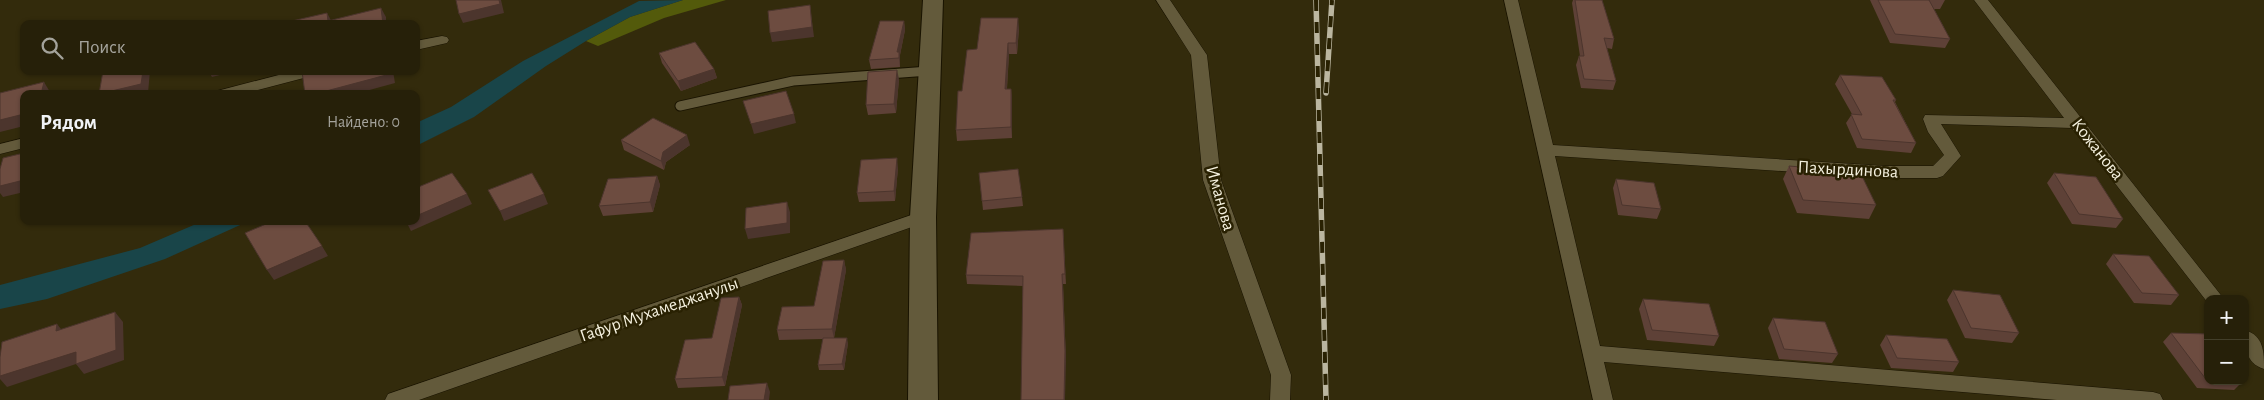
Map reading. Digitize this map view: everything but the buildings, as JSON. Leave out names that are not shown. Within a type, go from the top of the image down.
[{"type":"main road","points":[[923,400],[922,217],[933,0]]},
{"type":"street","name":"Иманова","points":[[1163,0],[1199,55],[1212,180],[1280,375],[1280,400]]},
{"type":"street","points":[[1511,0],[1603,400]]},
{"type":"street","name":"Кожанова","points":[[1981,0],[2212,295]]},
{"type":"street","points":[[420,45],[442,40]]},
{"type":"street","points":[[239,90],[298,75]]},
{"type":"street","name":"Пахырдинова","points":[[1546,150],[1885,172],[1937,172],[1953,156],[1936,132],[1931,119],[2078,123]]},
{"type":"street","points":[[0,149],[20,144]]},
{"type":"street","name":"Гафур Мухамеджанулы","points":[[395,400],[922,217]]},
{"type":"street","points":[[2247,340],[2264,361]]},
{"type":"street","points":[[1593,353],[2153,400]]},
{"type":"lane","points":[[680,106],[793,81],[930,71]]},
{"type":"green space","points":[[683,0],[726,0],[664,18],[598,46],[586,41],[630,17]]},
{"type":"water","points":[[683,0],[630,17],[586,41],[546,66],[474,117],[420,144],[420,121],[451,107],[523,61],[639,1]]},
{"type":"water","points":[[194,225],[240,225],[165,259],[47,299],[0,309],[0,285],[140,248]]},
{"type":"railway","points":[[1316,0],[1326,400]]},
{"type":"railway","points":[[1326,93],[1332,0]]}]
